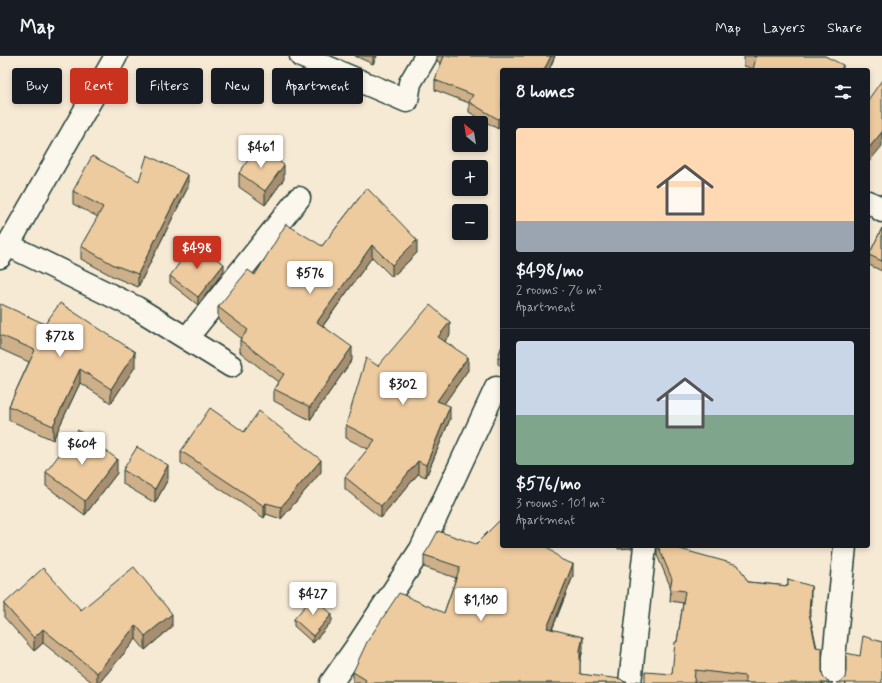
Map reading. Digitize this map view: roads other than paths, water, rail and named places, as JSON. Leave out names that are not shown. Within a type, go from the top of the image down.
[{"type":"street","points":[[116,56],[4,251],[138,308],[231,366]]},
{"type":"street","points":[[301,56],[407,101],[410,83],[426,56]]},
{"type":"street","points":[[187,338],[299,198]]},
{"type":"street","points":[[870,203],[882,211]]},
{"type":"street","points":[[331,683],[421,549],[496,388]]},
{"type":"street","points":[[630,683],[644,548]]},
{"type":"street","points":[[834,683],[834,658],[845,548]]}]
